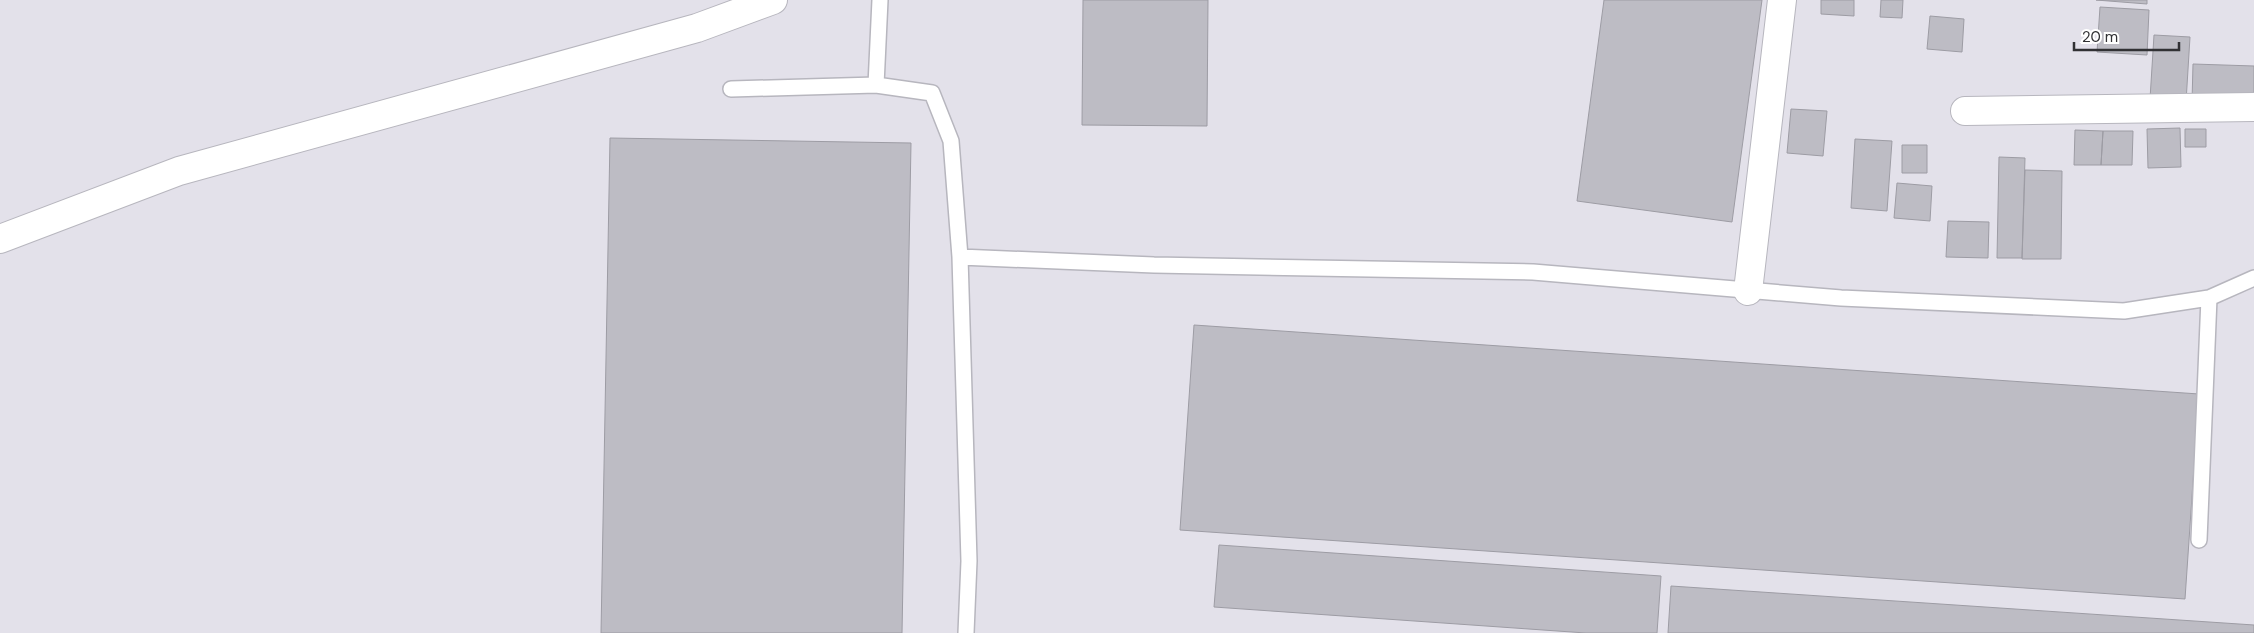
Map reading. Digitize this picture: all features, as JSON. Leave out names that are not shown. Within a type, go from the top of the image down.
[{"type":"street","points":[[0,239],[179,171],[688,30],[773,0]]},
{"type":"street","points":[[1748,291],[1782,0]]},
{"type":"street","points":[[1965,111],[2254,107]]},
{"type":"lane","points":[[876,85],[880,0]]},
{"type":"lane","points":[[731,89],[876,85],[932,93],[951,141],[960,256],[969,561],[966,633]]},
{"type":"lane","points":[[960,256],[1154,265],[1533,272],[1841,298],[2124,310],[2209,298],[2254,278]]},
{"type":"lane","points":[[2199,540],[2209,298]]},
{"type":"building","points":[[1083,0],[1208,0],[1207,126],[1082,125]]},
{"type":"building","points":[[1604,0],[1762,0],[1732,222],[1577,201]]},
{"type":"building","points":[[1821,0],[1854,0],[1854,16],[1821,14]]},
{"type":"building","points":[[1881,0],[1903,0],[1902,18],[1880,17]]},
{"type":"building","points":[[2096,0],[2147,0],[2147,4]]},
{"type":"building","points":[[2100,7],[2149,10],[2147,55],[2097,52]]},
{"type":"building","points":[[1930,16],[1964,19],[1962,52],[1927,49]]},
{"type":"building","points":[[2154,35],[2190,37],[2186,102],[2150,99]]},
{"type":"building","points":[[2193,64],[2254,66],[2254,103],[2192,102]]},
{"type":"building","points":[[1791,109],[1827,111],[1823,156],[1787,153]]},
{"type":"building","points":[[2180,128],[2181,167],[2148,168],[2147,129]]},
{"type":"building","points":[[2185,129],[2206,129],[2206,147],[2185,147]]},
{"type":"building","points":[[2075,130],[2103,131],[2101,165],[2074,165]]},
{"type":"building","points":[[2103,131],[2133,131],[2132,165],[2101,165]]},
{"type":"building","points":[[610,138],[911,143],[902,633],[601,633]]},
{"type":"building","points":[[1855,139],[1892,141],[1887,211],[1851,208]]},
{"type":"building","points":[[1902,145],[1927,145],[1927,173],[1902,173]]},
{"type":"building","points":[[1999,157],[2025,158],[2022,258],[1997,258]]},
{"type":"building","points":[[2025,170],[2062,171],[2061,259],[2022,259]]},
{"type":"building","points":[[1897,183],[1932,186],[1930,221],[1894,218]]},
{"type":"building","points":[[1948,221],[1989,222],[1988,258],[1946,257]]},
{"type":"building","points":[[1194,325],[2199,394],[2185,599],[1180,530]]},
{"type":"building","points":[[1219,545],[1661,576],[1657,633],[1586,633],[1214,607]]},
{"type":"building","points":[[1671,586],[2254,625],[2254,633],[1668,633]]}]
